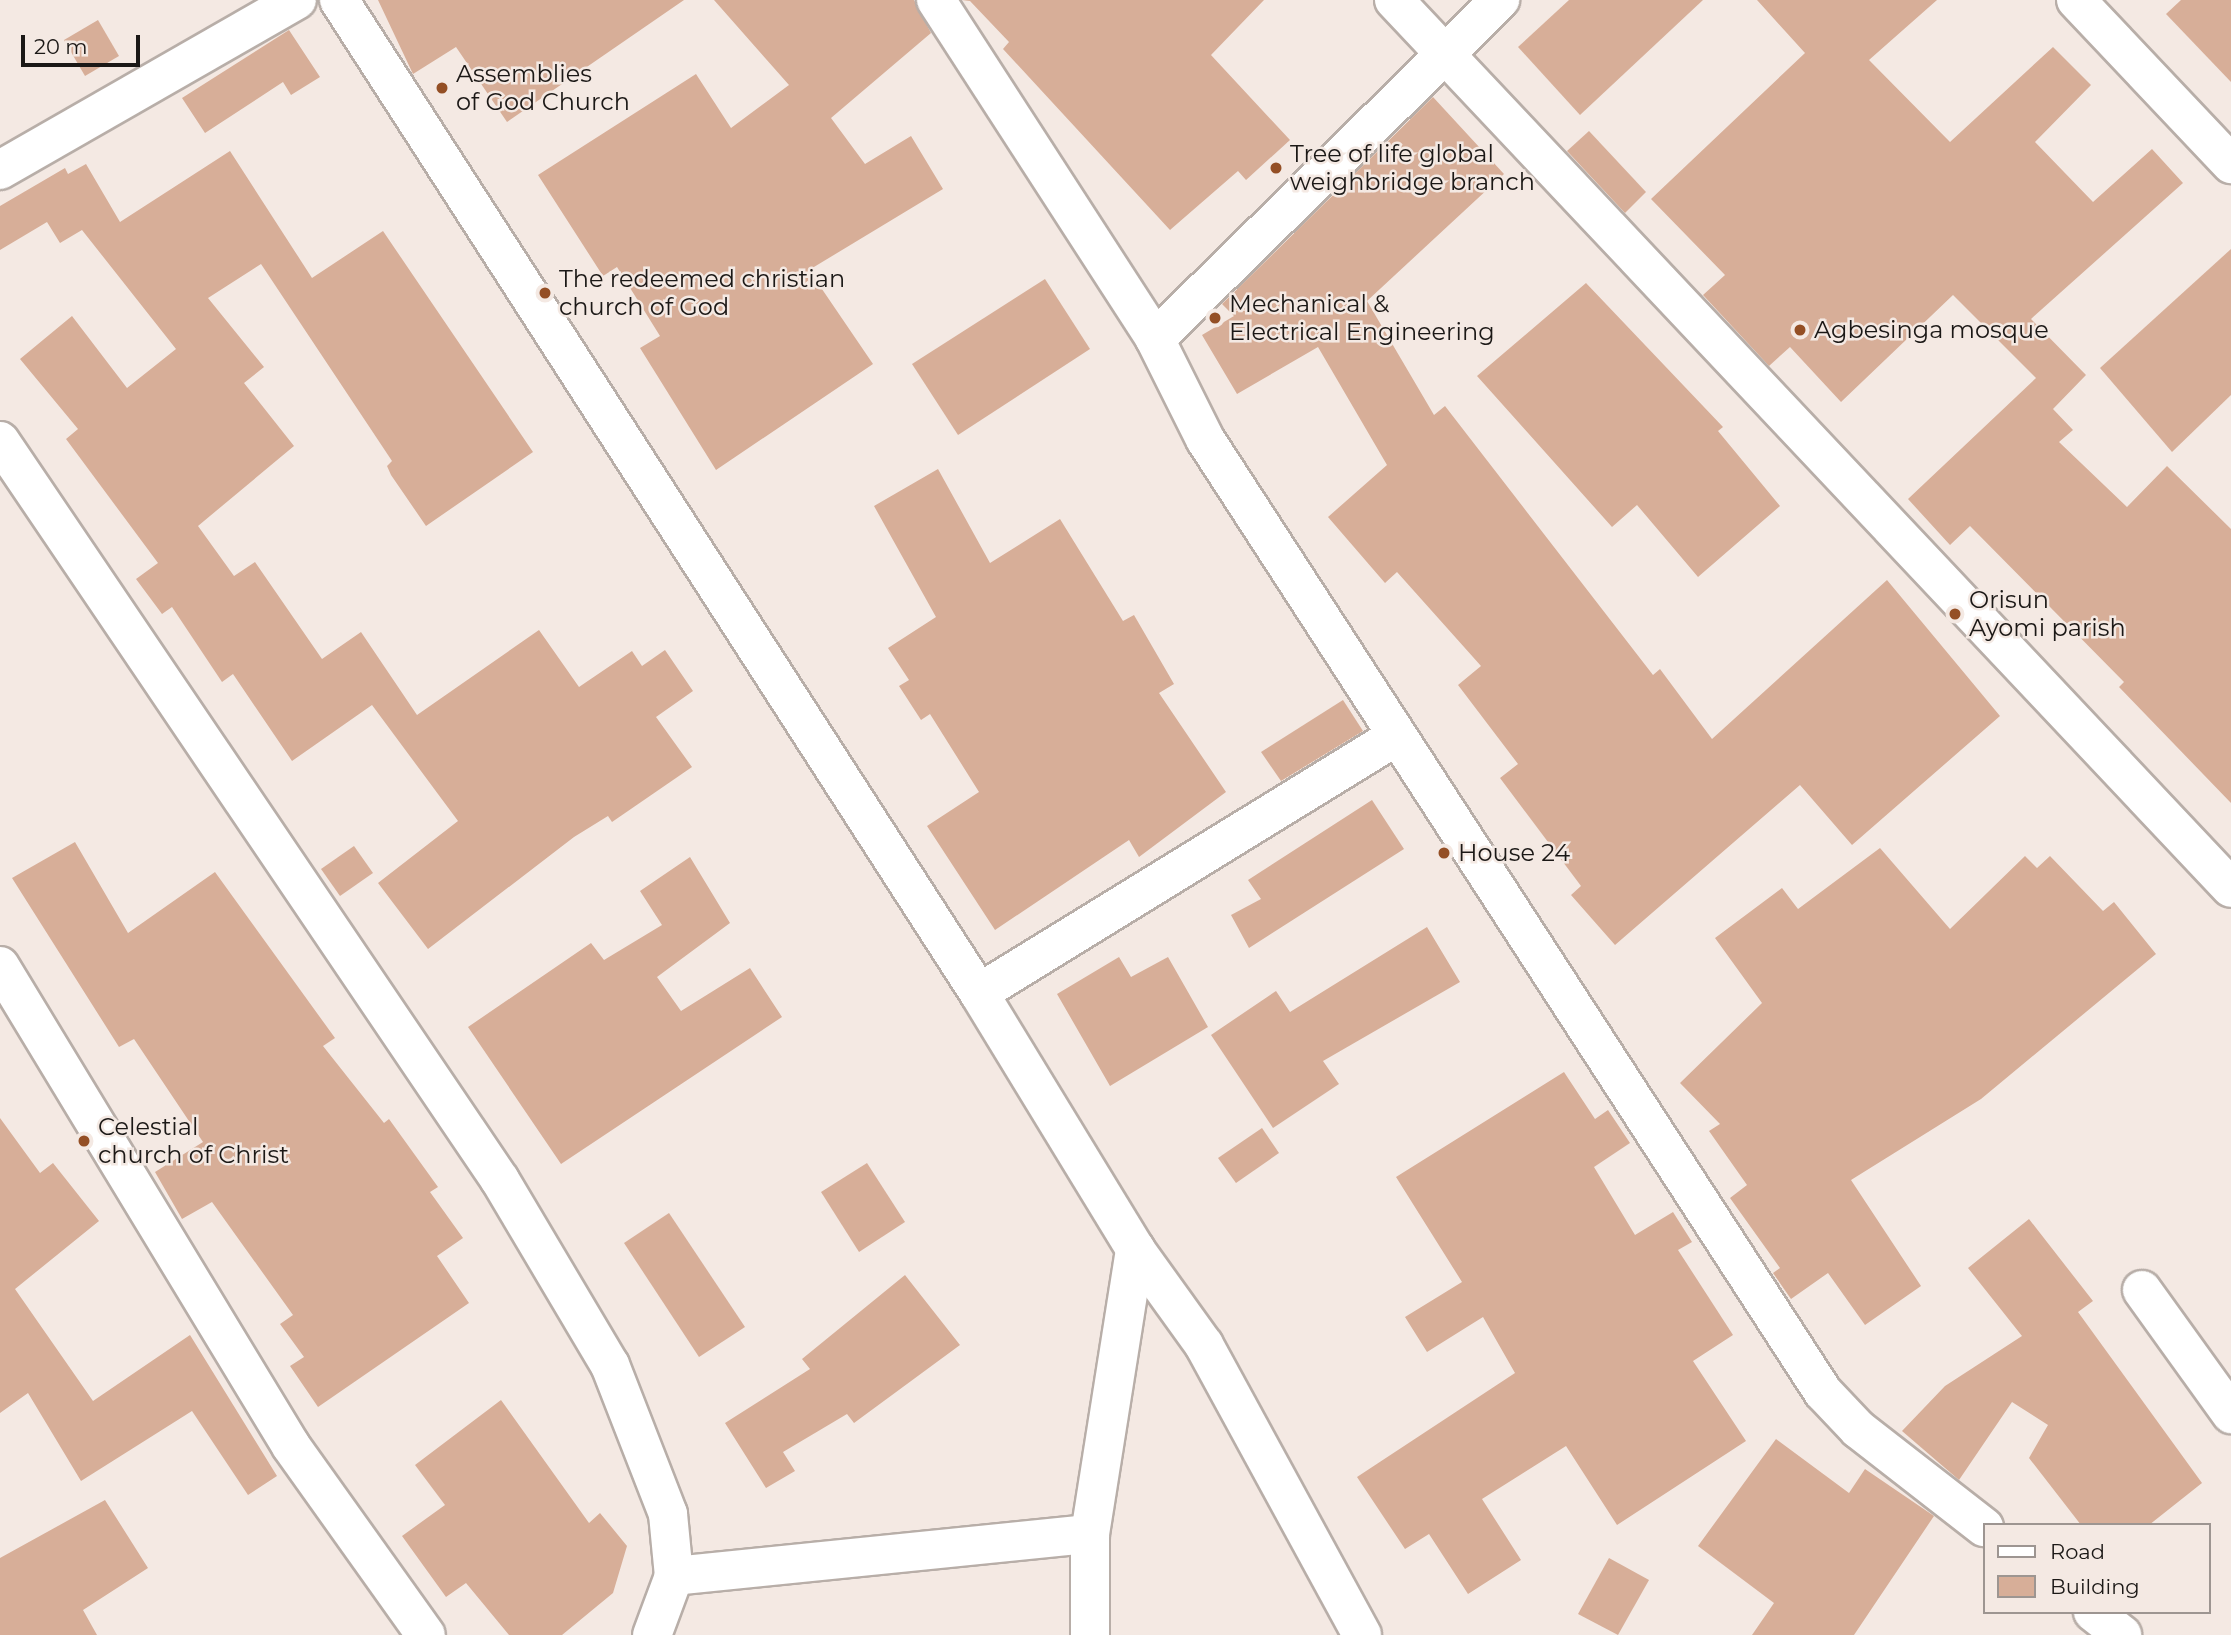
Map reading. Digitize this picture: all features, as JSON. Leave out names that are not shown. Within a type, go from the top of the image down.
[{"type":"street","points":[[339,0],[979,993],[1135,1249],[1231,1392],[1362,1635]]},
{"type":"street","points":[[936,0],[1155,340],[1205,439],[1395,737],[1823,1392],[1858,1429],[1982,1526]]},
{"type":"street","points":[[1394,0],[2231,888]]},
{"type":"street","points":[[1155,340],[1500,0]]},
{"type":"street","points":[[2076,0],[2231,164]]},
{"type":"street","points":[[0,170],[294,1]]},
{"type":"street","points":[[0,442],[500,1180],[610,1365],[668,1514],[674,1576],[652,1635]]},
{"type":"street","points":[[979,993],[1395,737]]},
{"type":"street","points":[[0,966],[291,1447],[426,1635]]},
{"type":"street","points":[[1090,1635],[1090,1534],[1135,1249]]},
{"type":"street","points":[[2142,1290],[2231,1414]]},
{"type":"street","points":[[674,1576],[1090,1534]]},
{"type":"street","points":[[2096,1614],[2122,1635]]},
{"type":"building","points":[[378,0],[684,0],[507,122],[456,47],[413,74]]},
{"type":"building","points":[[714,0],[914,0],[931,33],[831,118],[865,164],[911,136],[943,189],[809,270],[873,364],[716,470],[640,348],[660,336],[617,267],[603,276],[538,175],[696,74],[731,128],[789,85]]},
{"type":"building","points":[[962,0],[1264,0],[1211,55],[1290,140],[1246,180],[1238,171],[1170,230],[1003,49],[1009,42],[970,1]]},
{"type":"building","points":[[1569,0],[1703,0],[1580,115],[1518,47]]},
{"type":"building","points":[[1757,0],[1937,0],[1869,60],[1950,142],[2053,47],[2091,85],[2035,142],[2093,202],[2152,149],[2183,183],[2031,319],[2086,375],[2053,409],[2073,430],[2059,442],[2127,507],[2167,466],[2231,529],[2231,803],[2119,687],[2124,682],[1970,526],[1950,545],[1908,499],[2036,378],[1953,295],[1841,402],[1790,347],[1769,366],[1703,295],[1725,275],[1651,199],[1805,53]]},
{"type":"building","points":[[2181,0],[2231,0],[2231,82],[2166,14]]},
{"type":"building","points":[[98,20],[119,56],[85,76],[64,40]]},
{"type":"building","points":[[289,30],[320,77],[291,95],[283,82],[205,133],[182,98]]},
{"type":"building","points":[[1433,97],[1504,174],[1367,301],[1434,415],[1445,406],[1653,675],[1660,669],[1712,739],[1887,580],[2000,716],[1852,845],[1800,785],[1615,945],[1571,895],[1581,886],[1500,778],[1518,764],[1458,685],[1481,666],[1397,572],[1385,583],[1328,517],[1387,465],[1318,347],[1237,394],[1202,335],[1234,316],[1222,304]]},
{"type":"building","points":[[1589,131],[1646,192],[1625,213],[1567,151]]},
{"type":"building","points":[[230,151],[312,278],[383,231],[533,452],[426,526],[391,475],[387,466],[392,461],[261,264],[208,298],[264,367],[244,383],[294,446],[198,526],[234,576],[255,562],[322,659],[361,632],[417,715],[539,630],[579,687],[632,651],[642,666],[665,650],[693,691],[656,717],[692,767],[612,822],[608,816],[574,837],[428,949],[378,883],[458,821],[372,705],[292,761],[233,674],[222,682],[172,607],[162,614],[136,579],[158,563],[66,439],[78,429],[20,359],[72,316],[127,388],[176,349],[82,230],[60,243],[47,222],[0,250],[0,206],[65,168],[68,174],[86,164],[120,222]]},
{"type":"building","points":[[2231,249],[2231,395],[2172,452],[2100,368]]},
{"type":"building","points":[[1045,279],[1090,349],[958,435],[912,364]]},
{"type":"building","points":[[1586,283],[1723,427],[1718,431],[1780,506],[1698,577],[1637,505],[1612,527],[1477,376]]},
{"type":"building","points":[[938,469],[990,563],[1060,519],[1123,621],[1134,615],[1174,684],[1159,693],[1226,792],[1139,857],[1129,840],[995,930],[927,826],[979,792],[930,714],[921,720],[899,686],[909,680],[888,648],[936,617],[874,506]]},
{"type":"building","points":[[1343,700],[1363,731],[1281,781],[1261,752]]},
{"type":"building","points":[[1372,800],[1404,849],[1249,948],[1231,915],[1261,899],[1248,880]]},
{"type":"building","points":[[75,842],[128,933],[215,872],[335,1038],[323,1046],[384,1123],[389,1119],[438,1187],[430,1192],[463,1238],[437,1256],[469,1303],[318,1407],[290,1366],[304,1357],[280,1324],[293,1315],[212,1202],[182,1219],[155,1172],[203,1142],[134,1039],[119,1047],[12,878]]},
{"type":"building","points":[[354,846],[373,873],[340,896],[321,869]]},
{"type":"building","points":[[1880,848],[1950,929],[2025,856],[2037,868],[2050,856],[2103,911],[2114,902],[2156,954],[1981,1099],[1851,1180],[1921,1286],[1865,1325],[1828,1273],[1791,1299],[1773,1273],[1780,1268],[1730,1198],[1747,1185],[1709,1131],[1720,1124],[1680,1083],[1762,1003],[1715,938],[1782,888],[1798,909]]},
{"type":"building","points":[[690,857],[730,923],[657,977],[681,1011],[750,968],[782,1017],[561,1164],[468,1027],[591,943],[604,960],[662,925],[640,891]]},
{"type":"building","points":[[1427,927],[1460,982],[1323,1061],[1339,1084],[1273,1128],[1211,1035],[1276,991],[1290,1012]]},
{"type":"building","points":[[1119,957],[1131,977],[1168,957],[1208,1027],[1110,1086],[1057,994]]},
{"type":"building","points":[[1564,1072],[1595,1119],[1608,1110],[1630,1143],[1594,1167],[1635,1235],[1673,1212],[1692,1242],[1678,1250],[1733,1335],[1693,1361],[1746,1441],[1617,1525],[1566,1446],[1482,1499],[1521,1560],[1468,1594],[1429,1534],[1405,1549],[1357,1477],[1515,1373],[1483,1317],[1427,1352],[1405,1317],[1462,1282],[1396,1177]]},
{"type":"building","points":[[0,1118],[40,1173],[53,1163],[99,1221],[15,1289],[93,1401],[190,1335],[277,1476],[248,1495],[192,1411],[81,1481],[28,1393],[0,1413]]},
{"type":"building","points":[[1262,1128],[1279,1153],[1236,1183],[1218,1158]]},
{"type":"building","points":[[867,1163],[905,1222],[859,1252],[821,1192]]},
{"type":"building","points":[[669,1213],[745,1327],[699,1357],[624,1243]]},
{"type":"building","points":[[2029,1219],[2093,1301],[2078,1312],[2202,1483],[2152,1523],[2079,1523],[2029,1458],[2048,1425],[2012,1402],[1959,1480],[1902,1431],[1945,1386],[2022,1336],[1968,1268]]},
{"type":"building","points":[[905,1275],[960,1345],[854,1423],[847,1414],[783,1452],[795,1471],[766,1488],[725,1423],[810,1369],[802,1359]]},
{"type":"building","points":[[501,1400],[589,1523],[600,1513],[627,1546],[613,1593],[562,1635],[509,1635],[466,1583],[446,1597],[402,1536],[445,1505],[415,1465]]},
{"type":"building","points":[[1776,1439],[1849,1493],[1865,1469],[1934,1516],[1854,1635],[1752,1635],[1774,1603],[1698,1546]]},
{"type":"building","points":[[105,1500],[148,1568],[83,1610],[97,1635],[0,1635],[0,1558]]},
{"type":"building","points":[[1609,1558],[1649,1580],[1618,1635],[1578,1614]]},
{"type":"place","name":"Assemblies of God Church","points":[[442,88]]},
{"type":"place","name":"Tree of life global weighbridge branch","points":[[1276,168]]},
{"type":"place","name":"The redeemed christian church of God","points":[[545,293]]},
{"type":"place","name":"Mechanical & Electrical Engineering","points":[[1215,318]]},
{"type":"place","name":"Agbesinga mosque","points":[[1800,330]]},
{"type":"place","name":"Orisun Ayomi parish","points":[[1955,614]]},
{"type":"place","name":"House 24","points":[[1444,853]]},
{"type":"place","name":"Celestial church of Christ","points":[[84,1141]]}]
